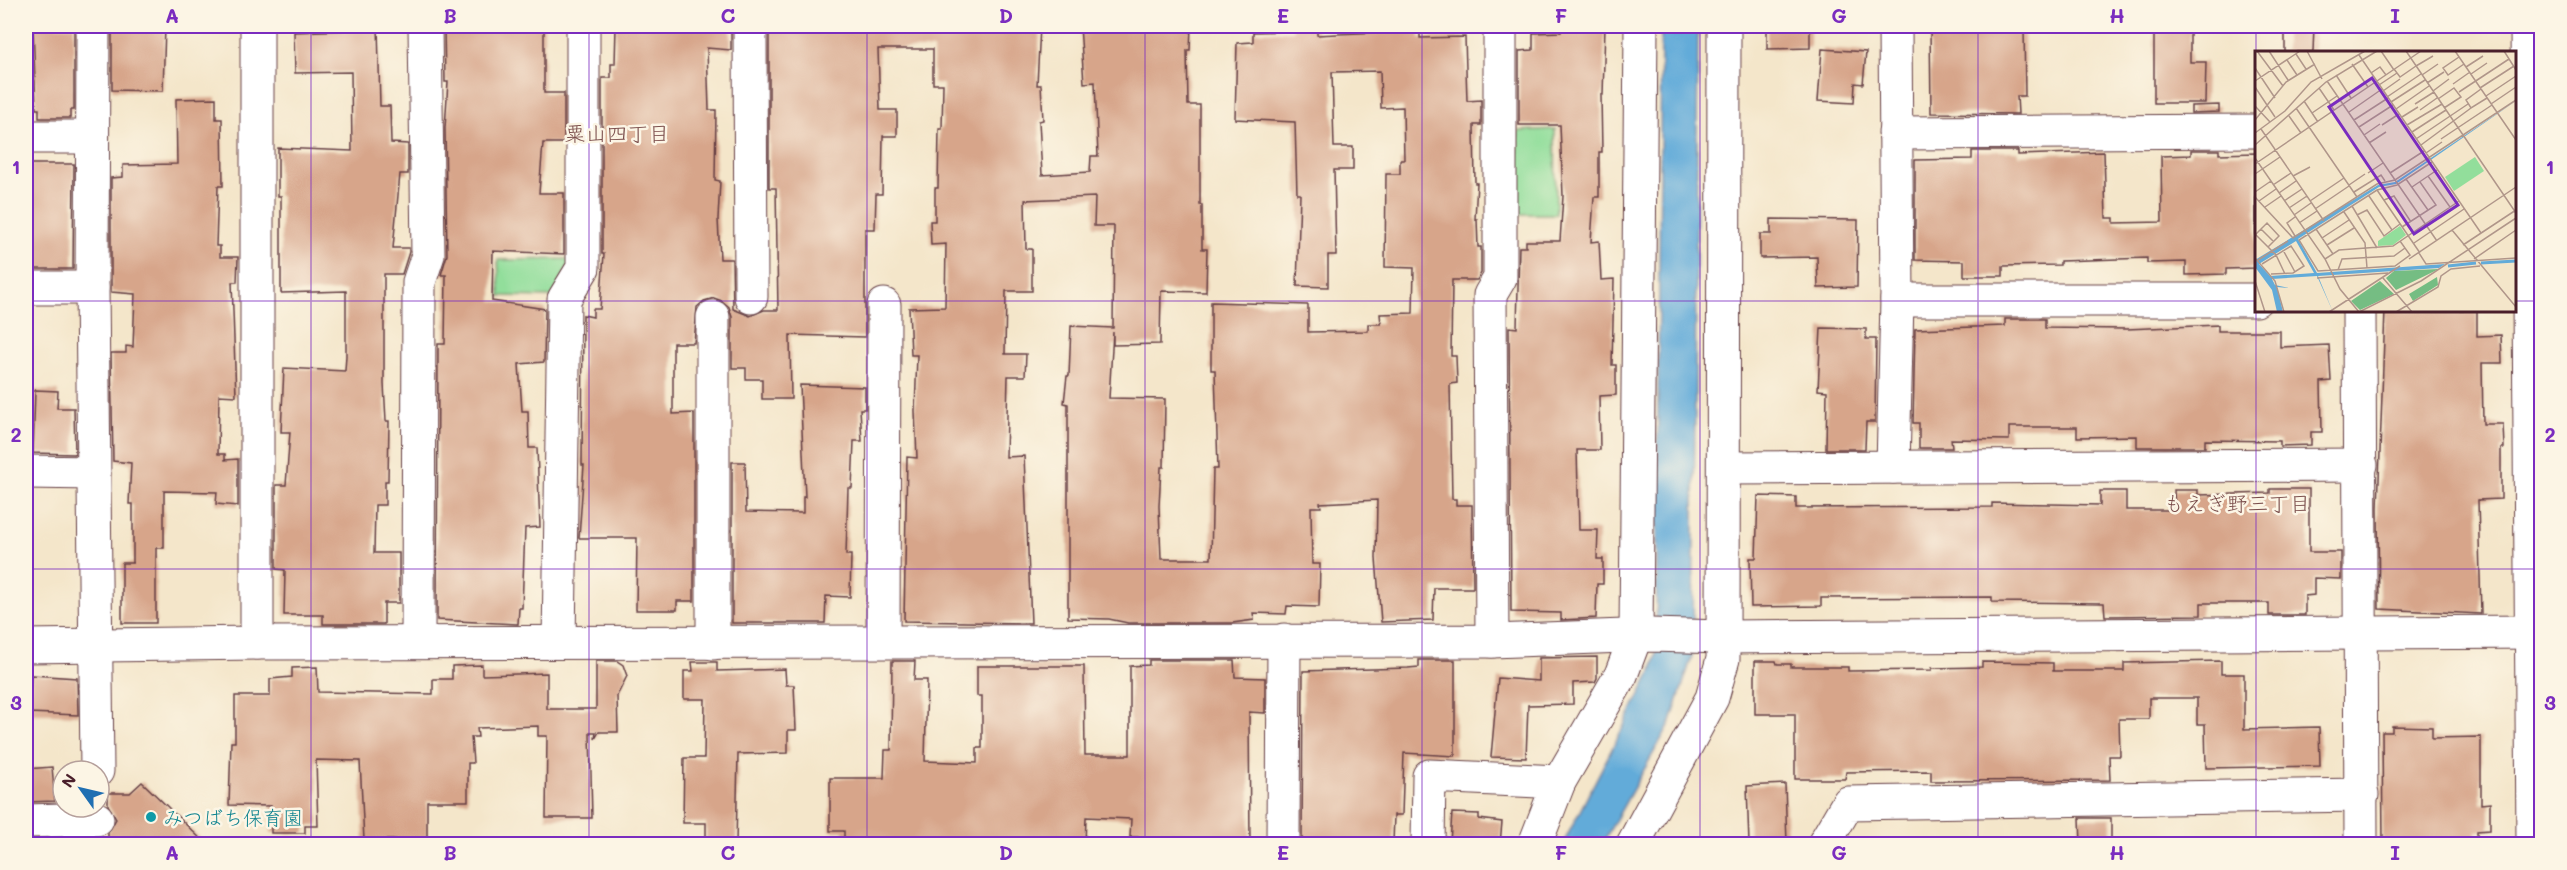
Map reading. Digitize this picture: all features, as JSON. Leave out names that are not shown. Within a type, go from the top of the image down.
[{"type":"street","points":[[93,26],[92,288],[97,759]]},
{"type":"street","points":[[257,26],[257,643]]},
{"type":"street","points":[[418,642],[419,282],[428,255],[425,26]]},
{"type":"street","points":[[559,642],[564,299],[584,268],[583,26]]},
{"type":"street","points":[[750,26],[752,297]]},
{"type":"street","points":[[1492,641],[1490,295],[1500,278],[1500,26]]},
{"type":"street","points":[[1535,844],[1559,782],[1644,635],[1641,26]]},
{"type":"street","points":[[1633,844],[1712,698],[1723,659],[1710,637],[1724,468],[1724,26]]},
{"type":"street","points":[[1893,467],[1897,300],[1896,26]]},
{"type":"street","points":[[2527,26],[2521,129],[2537,632],[2533,844]]},
{"type":"street","points":[[1895,133],[2255,131]]},
{"type":"street","points":[[26,137],[92,137]]},
{"type":"street","points":[[26,288],[92,288]]},
{"type":"street","points":[[1897,300],[2255,300]]},
{"type":"street","points":[[883,641],[884,305]]},
{"type":"street","points":[[2359,312],[2361,844]]},
{"type":"street","points":[[713,317],[713,643]]},
{"type":"street","points":[[1724,468],[2361,465]]},
{"type":"street","points":[[26,472],[94,473]]},
{"type":"street","points":[[26,646],[418,642],[1492,641],[1644,635],[1710,637],[2361,635],[2537,632]]},
{"type":"street","points":[[1283,844],[1284,640]]},
{"type":"street","points":[[1428,844],[1430,776],[1559,782]]},
{"type":"street","points":[[1824,844],[1848,803],[2362,795]]},
{"type":"street","points":[[26,821],[97,824]]},
{"type":"green space","points":[[1555,129],[1556,214],[1517,214],[1518,131]]},
{"type":"green space","points":[[572,259],[553,297],[500,296],[498,260]]},
{"type":"water","points":[[1661,26],[1698,26],[1693,653],[1671,722],[1602,844],[1563,844],[1652,671],[1656,655]]},
{"type":"building","points":[[33,26],[74,26],[74,110],[70,110],[70,118],[39,118],[39,109],[36,109]]},
{"type":"building","points":[[112,26],[165,26],[163,91],[112,90]]},
{"type":"building","points":[[352,26],[378,26],[380,106],[390,106],[391,143],[408,144],[408,174],[400,174],[393,248],[409,248],[409,252],[402,274],[384,274],[384,384],[386,421],[389,421],[388,481],[385,481],[385,505],[375,505],[374,553],[399,553],[399,603],[384,603],[384,624],[323,624],[323,615],[284,615],[285,570],[276,569],[276,485],[286,485],[290,432],[281,432],[284,368],[345,371],[346,356],[346,291],[281,293],[281,196],[278,196],[278,148],[352,151],[351,72],[295,73],[294,32],[352,30]]},
{"type":"building","points":[[444,26],[544,26],[544,93],[564,93],[564,143],[543,143],[539,193],[564,193],[564,254],[493,251],[492,301],[545,309],[544,362],[519,364],[522,411],[528,411],[529,448],[537,448],[540,527],[525,528],[522,608],[519,608],[518,624],[437,620],[438,344],[445,344],[446,275],[441,275],[447,255],[445,128],[448,82],[445,82]]},
{"type":"building","points":[[616,26],[731,26],[731,50],[707,48],[709,110],[716,110],[715,180],[720,181],[718,219],[720,259],[732,259],[733,309],[750,316],[764,310],[778,310],[776,188],[769,188],[769,26],[1040,26],[1037,85],[1041,85],[1043,120],[1039,121],[1042,175],[1090,172],[1091,156],[1098,156],[1095,82],[1084,83],[1080,26],[1191,26],[1190,50],[1187,50],[1188,105],[1200,105],[1200,205],[1202,205],[1202,249],[1207,249],[1206,292],[1161,291],[1160,344],[1113,345],[1113,332],[1109,398],[1165,399],[1164,467],[1161,467],[1159,506],[1161,559],[1211,559],[1213,469],[1218,469],[1215,370],[1211,370],[1211,302],[1308,305],[1308,332],[1368,331],[1368,324],[1381,324],[1380,314],[1413,313],[1414,268],[1385,267],[1386,174],[1400,174],[1400,160],[1404,160],[1403,107],[1381,108],[1380,71],[1332,72],[1334,147],[1353,147],[1353,170],[1334,170],[1336,255],[1328,255],[1328,287],[1297,286],[1300,194],[1297,194],[1295,122],[1235,119],[1237,43],[1253,42],[1253,32],[1293,31],[1293,26],[1317,26],[1317,35],[1379,32],[1379,26],[1420,26],[1420,38],[1465,37],[1467,101],[1481,100],[1481,125],[1474,125],[1475,183],[1477,183],[1475,219],[1477,219],[1478,247],[1481,247],[1481,273],[1477,280],[1452,280],[1451,356],[1456,356],[1457,383],[1450,384],[1452,499],[1456,499],[1456,505],[1472,505],[1473,588],[1434,588],[1433,620],[1381,622],[1376,558],[1377,500],[1320,503],[1321,507],[1311,507],[1312,564],[1320,564],[1319,607],[1287,606],[1286,614],[1253,613],[1254,620],[1232,623],[1128,623],[1109,619],[1068,618],[1068,404],[1064,403],[1067,376],[1069,376],[1071,326],[1113,328],[1114,226],[1094,226],[1095,197],[1025,200],[1026,249],[1032,249],[1032,291],[1006,291],[1005,354],[1026,354],[1025,376],[1008,376],[1006,457],[1024,456],[1031,623],[904,621],[907,457],[917,458],[915,411],[917,355],[911,355],[909,308],[945,307],[946,244],[931,245],[930,221],[935,221],[935,188],[938,188],[939,129],[942,129],[943,84],[933,84],[933,49],[878,49],[880,110],[897,110],[897,136],[883,136],[882,194],[876,194],[875,229],[865,229],[865,337],[790,335],[791,399],[762,399],[762,379],[746,379],[746,368],[732,368],[732,317],[729,307],[714,298],[704,301],[697,307],[694,343],[673,343],[673,414],[694,413],[694,601],[677,601],[677,610],[636,610],[637,538],[579,538],[584,465],[582,465],[583,315],[593,317],[593,309],[600,309],[604,254],[602,254],[602,78],[611,78],[611,64],[615,64]]},
{"type":"building","points":[[1561,26],[1605,26],[1603,95],[1601,95],[1602,152],[1599,152],[1599,197],[1594,197],[1591,242],[1599,241],[1601,280],[1614,279],[1612,365],[1616,365],[1616,395],[1599,396],[1600,450],[1577,450],[1579,530],[1598,530],[1597,559],[1603,559],[1603,584],[1597,584],[1596,618],[1561,620],[1561,613],[1511,612],[1509,327],[1517,328],[1519,247],[1526,247],[1526,241],[1560,241],[1563,196],[1560,125],[1519,125],[1519,51],[1533,50],[1533,33],[1561,32]]},
{"type":"building","points":[[1767,26],[1810,26],[1810,48],[1767,49]]},
{"type":"building","points":[[1930,26],[2024,26],[2025,96],[2017,96],[2018,114],[1931,113]]},
{"type":"building","points":[[2154,26],[2190,26],[2190,62],[2206,62],[2205,103],[2154,103]]},
{"type":"building","points":[[2285,26],[2314,26],[2313,51],[2285,51]]},
{"type":"building","points":[[1822,49],[1866,52],[1863,84],[1855,83],[1854,103],[1818,101]]},
{"type":"building","points":[[216,98],[216,119],[222,119],[223,186],[218,186],[216,246],[220,246],[220,257],[238,257],[237,282],[232,282],[236,396],[219,395],[218,454],[225,454],[225,460],[238,459],[238,506],[216,504],[217,492],[164,491],[164,548],[156,548],[156,623],[122,623],[122,563],[133,563],[133,504],[129,504],[131,463],[113,461],[111,353],[126,353],[126,346],[133,347],[135,294],[111,292],[111,178],[123,177],[123,165],[177,164],[176,99]]},
{"type":"building","points":[[2219,105],[2219,112],[2191,113],[2191,106]]},
{"type":"building","points":[[2191,150],[2219,150],[2219,154],[2255,153],[2255,268],[2226,269],[2226,274],[2186,275],[2186,262],[2147,263],[2147,258],[2060,261],[2060,265],[2003,266],[2003,276],[1964,276],[1964,261],[1915,260],[1915,160],[1972,159],[1972,151],[2018,151],[2018,155],[2104,152],[2106,218],[2114,218],[2114,223],[2162,222],[2161,156],[2191,155]]},
{"type":"building","points":[[30,164],[74,164],[73,269],[27,269]]},
{"type":"building","points":[[1771,219],[1858,220],[1857,287],[1818,288],[1817,257],[1760,258],[1760,234],[1771,234]]},
{"type":"building","points":[[2385,312],[2477,312],[2477,336],[2501,335],[2502,363],[2482,363],[2483,424],[2503,424],[2504,448],[2501,448],[2501,499],[2478,500],[2481,614],[2379,609],[2378,508]]},
{"type":"building","points":[[2005,319],[2045,319],[2045,328],[2127,329],[2218,325],[2218,331],[2280,331],[2280,347],[2329,345],[2331,381],[2321,382],[2322,432],[2311,432],[2311,445],[2280,446],[2280,441],[2205,440],[2205,447],[2137,447],[2137,436],[2077,437],[2077,427],[2009,427],[2009,440],[1951,439],[1952,448],[1919,448],[1919,423],[1913,423],[1915,329],[2005,326]]},
{"type":"building","points":[[1821,328],[1866,329],[1866,339],[1876,339],[1875,422],[1866,422],[1865,449],[1826,449],[1827,391],[1818,390]]},
{"type":"building","points":[[800,385],[865,387],[865,409],[860,409],[862,441],[854,441],[852,488],[848,488],[846,555],[851,555],[850,597],[826,596],[825,623],[732,623],[732,462],[745,462],[746,512],[803,513],[803,497],[805,497]]},
{"type":"building","points":[[35,390],[58,391],[57,408],[74,408],[75,454],[33,453]]},
{"type":"building","points":[[2270,489],[2309,489],[2309,552],[2341,552],[2341,579],[2314,578],[2314,595],[2305,596],[2305,615],[2269,615],[2269,603],[2201,603],[2201,615],[2105,616],[2104,603],[1992,602],[1992,597],[1821,598],[1821,606],[1751,607],[1750,558],[1756,558],[1758,496],[1796,497],[1796,508],[1992,507],[1992,503],[2100,505],[2100,491],[2126,491],[2126,510],[2175,510],[2174,490],[2198,490],[2198,495],[2270,493]]},
{"type":"building","points":[[1597,657],[1595,682],[1573,683],[1573,704],[1528,705],[1526,758],[1491,757],[1498,678],[1539,681],[1539,658]]},
{"type":"building","points":[[1149,660],[1234,660],[1235,677],[1265,678],[1265,713],[1249,712],[1250,844],[1138,844],[1138,837],[1130,837],[1131,819],[1086,817],[1085,844],[844,844],[844,831],[830,831],[830,778],[884,778],[885,750],[891,750],[892,661],[915,661],[914,680],[927,680],[925,761],[977,763],[977,748],[982,748],[982,696],[977,696],[977,666],[1084,666],[1085,755],[1130,755],[1130,666],[1149,665]]},
{"type":"building","points":[[1419,660],[1455,660],[1455,756],[1404,753],[1402,815],[1394,815],[1393,844],[1302,844],[1303,671],[1419,667]]},
{"type":"building","points":[[596,661],[617,661],[623,665],[627,676],[617,696],[618,732],[599,732],[595,739],[596,732],[590,732],[592,818],[546,818],[547,736],[538,736],[538,726],[477,728],[478,737],[471,737],[473,763],[468,763],[468,801],[427,801],[427,840],[364,840],[360,761],[316,760],[318,826],[305,826],[305,833],[271,833],[271,806],[229,805],[231,742],[235,742],[235,696],[270,696],[270,679],[292,677],[292,668],[317,667],[318,692],[433,694],[433,679],[452,679],[452,666],[482,665],[482,675],[547,673],[547,709],[596,709]]},
{"type":"building","points":[[1755,661],[1776,661],[1777,664],[1791,664],[1791,667],[1848,667],[1848,671],[1982,667],[1982,662],[2053,663],[2053,671],[2124,671],[2124,663],[2221,661],[2221,674],[2244,674],[2244,729],[2319,727],[2320,766],[2206,768],[2205,724],[2197,724],[2197,698],[2149,698],[2149,719],[2119,719],[2120,756],[2109,756],[2110,780],[1931,781],[1931,771],[1846,772],[1845,779],[1795,779],[1795,714],[1755,714]]},
{"type":"building","points":[[692,662],[717,662],[717,671],[785,669],[786,685],[794,685],[796,730],[788,730],[788,753],[738,754],[736,844],[706,844],[706,823],[683,823],[684,758],[704,758],[705,699],[684,699],[684,671],[693,671]]},
{"type":"building","points":[[31,675],[77,678],[78,715],[29,713]]},
{"type":"building","points":[[2392,726],[2432,727],[2432,738],[2481,737],[2481,804],[2490,803],[2490,830],[2477,831],[2477,844],[2383,844],[2382,732],[2392,732]]},
{"type":"building","points":[[51,767],[51,801],[26,802],[26,769]]},
{"type":"building","name":"みつばち保育園","points":[[142,782],[206,844],[108,844],[108,833],[116,819],[111,810],[111,793],[130,793]]},
{"type":"building","points":[[1785,784],[1787,844],[1749,844],[1747,786]]},
{"type":"building","points":[[1452,813],[1479,814],[1479,819],[1502,822],[1500,844],[1450,843]]},
{"type":"building","points":[[2080,818],[2111,818],[2111,844],[2081,844]]},
{"type":"place","name":"みつばち保育園","points":[[151,817]]},
{"type":"district","name":"粟山四丁目","points":[[617,132]]},
{"type":"district","name":"もえぎ野三丁目","points":[[2237,502]]}]
